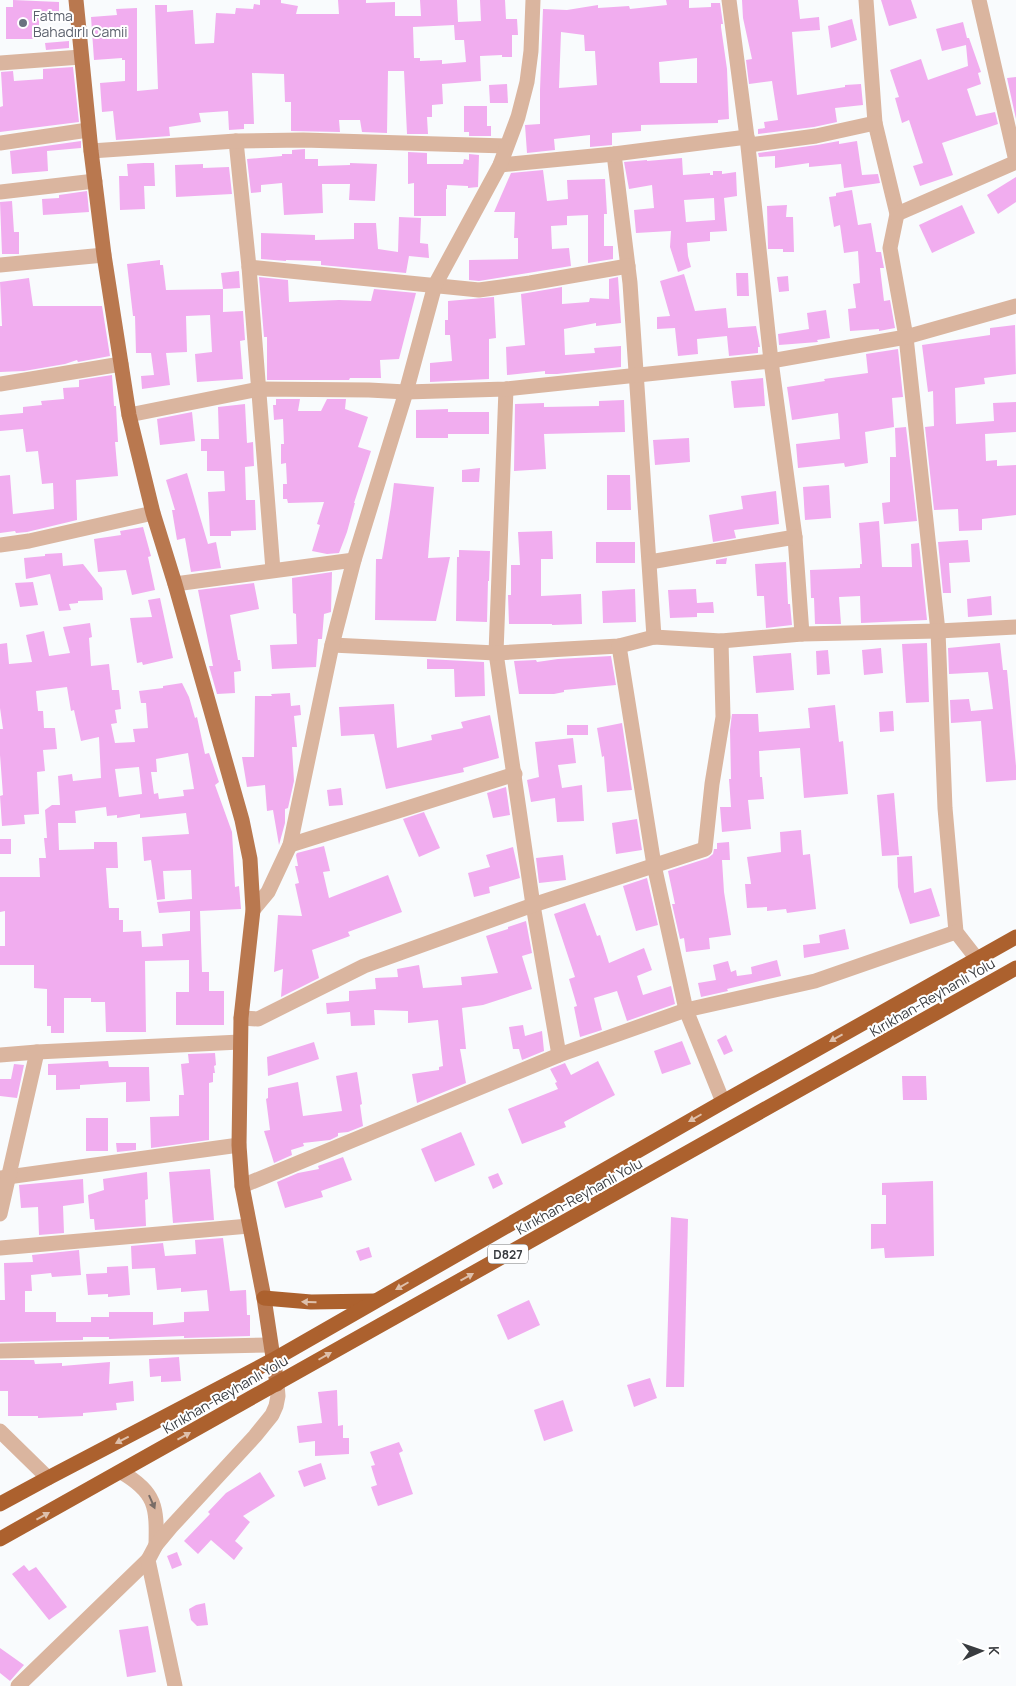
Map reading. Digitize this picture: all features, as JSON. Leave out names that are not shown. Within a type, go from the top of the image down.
[{"type":"highway","name":"Kırıkhan-Reyhanlı Yolu","points":[[0,1504],[272,1352],[375,1301],[1016,937]]},
{"type":"highway","name":"Kırıkhan-Reyhanlı Yolu","points":[[0,1540],[1016,969]]},
{"type":"highway","points":[[264,1298],[310,1302],[375,1301]]},
{"type":"main road","points":[[76,0],[88,130],[104,255],[129,415],[152,513],[175,584],[242,820],[250,859],[253,910],[241,1018],[239,1145],[242,1186],[264,1298],[277,1384]]},
{"type":"street","points":[[253,910],[268,892],[290,845],[332,645],[354,560],[406,392],[435,285],[500,165],[518,117],[527,82],[531,51],[533,0]]},
{"type":"street","points":[[729,0],[747,137],[771,361],[795,537],[802,634]]},
{"type":"street","points":[[866,0],[875,123],[897,214],[890,248],[906,337],[938,631],[945,808],[956,932],[977,959]]},
{"type":"street","points":[[897,214],[1016,162],[979,0]]},
{"type":"street","points":[[0,63],[81,57]]},
{"type":"street","points":[[747,137],[749,145],[816,136],[875,123]]},
{"type":"street","points":[[0,143],[88,130]]},
{"type":"street","points":[[500,165],[614,154],[747,137]]},
{"type":"street","points":[[91,151],[236,141],[303,140],[506,146]]},
{"type":"street","points":[[236,141],[249,267],[273,570]]},
{"type":"street","points":[[614,154],[628,266],[654,638]]},
{"type":"street","points":[[0,192],[95,181]]},
{"type":"street","points":[[0,265],[104,255]]},
{"type":"street","points":[[249,267],[479,290],[628,266]]},
{"type":"street","points":[[129,415],[259,388],[406,392],[506,389],[771,361],[906,337],[1016,306]]},
{"type":"street","points":[[0,384],[121,364]]},
{"type":"street","points":[[506,389],[496,653],[533,906],[559,1055]]},
{"type":"street","points":[[0,545],[29,541],[152,513]]},
{"type":"street","points":[[650,562],[795,537]]},
{"type":"street","points":[[175,584],[354,560]]},
{"type":"street","points":[[332,645],[496,653],[619,646],[654,638],[721,641],[802,634],[1016,627]]},
{"type":"street","points":[[241,1018],[258,1019],[364,966],[533,906],[704,849],[723,717],[721,641]]},
{"type":"street","points":[[619,646],[654,866],[686,1010],[723,1102]]},
{"type":"street","points":[[290,845],[515,774]]},
{"type":"street","points":[[242,1186],[559,1055],[686,1010],[815,981],[956,932]]},
{"type":"street","points":[[0,1055],[240,1042]]},
{"type":"street","points":[[0,1214],[4,1178],[38,1052]]},
{"type":"street","points":[[4,1178],[239,1145]]},
{"type":"street","points":[[0,1248],[249,1226]]},
{"type":"street","points":[[0,1351],[272,1352]]},
{"type":"street","points":[[18,1686],[148,1560],[156,1545],[171,1527],[255,1436],[272,1415],[276,1406],[278,1396],[277,1384]]},
{"type":"street","points":[[0,1431],[48,1478]]},
{"type":"street","points":[[121,1472],[141,1484],[150,1497],[156,1514],[156,1545]]},
{"type":"street","points":[[148,1560],[175,1686]]},
{"type":"building","name":"Fatma Bahadırlı Camii","points":[[13,0],[59,2],[59,18],[39,19],[39,39],[6,39],[6,7],[13,7]]},
{"type":"building","points":[[260,0],[281,0],[281,3],[298,6],[296,14],[339,14],[338,0],[366,0],[366,3],[395,2],[395,16],[421,16],[420,0],[457,0],[458,22],[481,21],[480,0],[505,0],[506,19],[517,19],[518,35],[512,35],[512,57],[502,57],[502,55],[480,56],[481,81],[442,84],[443,104],[432,105],[432,117],[427,117],[428,134],[407,134],[404,71],[388,71],[387,133],[362,132],[360,120],[339,120],[340,132],[291,131],[291,102],[285,102],[284,74],[252,73],[254,124],[244,124],[244,129],[229,130],[228,111],[199,113],[201,122],[169,127],[170,136],[116,140],[113,111],[102,112],[100,83],[125,81],[125,60],[122,60],[122,58],[94,60],[91,17],[117,15],[116,9],[137,8],[137,91],[158,89],[155,5],[167,5],[167,12],[193,10],[195,44],[214,43],[216,13],[235,14],[236,8],[253,9],[254,4],[260,5]],"holes":[[[454,25],[455,40],[464,40],[466,62],[442,64],[442,60],[420,61],[420,58],[414,58],[413,27]]]},
{"type":"building","points":[[666,0],[689,0],[689,8],[711,7],[711,3],[720,3],[723,24],[721,24],[721,27],[727,69],[729,119],[718,120],[718,123],[641,125],[641,131],[612,133],[612,145],[590,147],[590,135],[554,139],[555,150],[527,153],[525,125],[540,124],[543,9],[567,10],[598,5],[598,8],[629,6],[630,9],[667,5]],"holes":[[[561,32],[584,35],[585,51],[595,51],[597,85],[559,88]],[[697,58],[697,83],[660,83],[659,62]]]},
{"type":"building","points":[[742,0],[798,0],[800,19],[819,17],[820,30],[792,32],[797,95],[845,87],[845,85],[861,84],[863,105],[835,108],[837,122],[758,134],[758,129],[765,128],[764,122],[778,120],[772,81],[749,84],[746,60],[752,59],[743,18]]},
{"type":"building","points":[[881,0],[911,0],[917,18],[889,26]]},
{"type":"building","points":[[852,19],[857,40],[831,48],[828,26]]},
{"type":"building","points":[[963,22],[967,38],[969,38],[981,72],[978,73],[981,84],[967,89],[976,116],[995,112],[998,124],[942,143],[953,175],[920,186],[913,166],[923,163],[909,120],[902,123],[895,98],[899,97],[890,70],[921,59],[928,80],[968,66],[966,45],[942,51],[936,29]]},
{"type":"building","points":[[69,41],[69,48],[46,50],[45,43]]},
{"type":"building","points":[[73,67],[79,122],[0,132],[0,107],[3,106],[1,72],[13,71],[14,81],[43,79],[43,69]]},
{"type":"building","points":[[1016,77],[1016,119],[1007,78]]},
{"type":"building","points":[[507,84],[508,103],[490,103],[489,85]]},
{"type":"building","points":[[464,106],[487,106],[487,126],[491,126],[491,136],[469,136],[469,132],[464,132]]},
{"type":"building","points":[[81,141],[81,148],[47,151],[48,171],[12,174],[10,151]]},
{"type":"building","points":[[839,141],[839,144],[857,141],[862,175],[878,174],[880,183],[844,188],[841,164],[809,167],[809,163],[775,168],[775,156],[759,157],[758,153],[817,145]]},
{"type":"building","points":[[305,149],[305,159],[318,159],[318,166],[350,165],[350,163],[377,164],[375,201],[349,200],[350,184],[322,184],[323,213],[284,215],[282,183],[261,185],[261,192],[251,193],[247,159],[282,156],[282,154],[292,154],[292,150]]},
{"type":"building","points":[[408,152],[427,153],[427,164],[463,164],[464,159],[469,160],[469,154],[479,155],[478,187],[468,188],[468,186],[447,185],[446,216],[414,216],[414,183],[408,184]]},
{"type":"building","points":[[682,158],[683,175],[710,173],[710,175],[713,175],[713,171],[722,171],[722,174],[736,172],[737,196],[724,198],[727,231],[710,232],[710,241],[687,243],[691,267],[678,272],[670,247],[671,231],[636,233],[634,210],[654,208],[652,185],[629,189],[624,162]],"holes":[[[714,198],[715,220],[686,222],[684,200]]]},
{"type":"building","points":[[154,163],[155,186],[144,186],[145,209],[120,210],[119,176],[128,176],[127,164]]},
{"type":"building","points":[[203,164],[203,168],[229,167],[232,194],[176,197],[175,165]]},
{"type":"building","points":[[543,170],[547,201],[568,199],[567,180],[605,179],[607,214],[604,214],[604,246],[613,246],[613,259],[588,263],[588,215],[567,216],[567,225],[551,226],[552,249],[569,248],[571,266],[479,281],[469,280],[469,260],[518,259],[518,238],[514,238],[515,212],[494,212],[511,173]]},
{"type":"building","points":[[1016,177],[1016,202],[998,214],[987,195]]},
{"type":"building","points":[[852,190],[858,225],[871,223],[876,252],[881,252],[884,268],[880,268],[884,301],[890,300],[895,328],[879,331],[879,329],[850,331],[848,309],[856,308],[853,284],[860,283],[858,251],[844,253],[840,225],[834,227],[829,197],[836,196],[836,193]]},
{"type":"building","points":[[87,191],[89,212],[43,215],[42,199],[59,198],[59,195]]},
{"type":"building","points":[[12,201],[14,232],[19,232],[19,254],[2,254],[0,202]]},
{"type":"building","points":[[787,205],[786,217],[793,217],[794,252],[783,252],[783,249],[768,249],[767,206]]},
{"type":"building","points":[[962,205],[975,233],[932,253],[919,225]]},
{"type":"building","points":[[399,217],[421,218],[420,243],[428,244],[429,258],[409,256],[406,273],[321,265],[321,261],[261,259],[261,233],[315,235],[315,240],[354,239],[354,223],[376,223],[378,249],[398,252]]},
{"type":"building","points":[[160,260],[160,265],[163,265],[166,290],[223,289],[223,312],[243,311],[245,340],[240,341],[243,379],[197,382],[195,354],[212,352],[210,315],[186,316],[187,352],[166,353],[170,385],[142,389],[141,376],[154,375],[151,353],[136,353],[135,316],[133,316],[127,264]]},
{"type":"building","points":[[239,271],[240,288],[223,289],[221,273]]},
{"type":"building","points":[[736,273],[748,273],[749,296],[737,296]]},
{"type":"building","points":[[684,274],[695,311],[726,308],[728,328],[756,326],[760,347],[758,347],[758,353],[729,356],[727,336],[697,339],[698,354],[678,356],[675,328],[657,329],[657,317],[670,316],[660,281]]},
{"type":"building","points":[[788,276],[789,291],[779,292],[777,277]]},
{"type":"building","points":[[259,277],[288,280],[289,302],[371,301],[374,289],[416,293],[399,359],[380,360],[381,378],[267,380],[267,337],[264,337]]},
{"type":"building","points":[[618,277],[621,323],[596,326],[596,323],[564,329],[565,355],[595,353],[594,348],[621,346],[621,367],[557,374],[545,374],[545,371],[507,375],[506,347],[525,345],[521,294],[562,287],[562,304],[589,302],[590,298],[609,299],[609,279]]},
{"type":"building","points":[[29,278],[33,306],[102,306],[110,356],[78,362],[77,360],[24,371],[0,372],[0,326],[2,326],[0,282]]},
{"type":"building","points":[[494,297],[496,338],[489,339],[489,379],[430,382],[430,363],[452,361],[450,335],[445,335],[445,320],[448,320],[448,301]]},
{"type":"building","points":[[826,310],[830,338],[817,340],[818,342],[779,345],[778,334],[809,329],[807,313]]},
{"type":"building","points":[[1015,325],[1016,374],[984,378],[985,384],[955,388],[956,424],[994,421],[993,403],[1016,402],[1016,432],[985,434],[986,461],[997,460],[997,466],[1016,465],[1016,515],[982,519],[982,530],[959,531],[958,509],[934,510],[925,427],[934,426],[933,391],[928,392],[922,345],[990,335],[990,328]]},
{"type":"building","points":[[898,349],[903,397],[892,398],[894,427],[865,432],[868,463],[845,467],[844,463],[798,468],[796,444],[840,439],[838,413],[792,420],[787,387],[825,381],[824,379],[868,373],[866,354]]},
{"type":"building","points":[[112,375],[114,406],[116,406],[118,442],[115,442],[118,476],[76,480],[77,520],[27,532],[0,533],[0,476],[10,475],[13,514],[54,509],[53,483],[42,484],[38,451],[26,452],[23,429],[0,431],[0,415],[23,413],[23,407],[42,405],[41,401],[64,399],[63,388],[79,387],[79,380]]},
{"type":"building","points":[[763,378],[765,406],[734,408],[731,381]]},
{"type":"building","points":[[276,399],[300,399],[298,411],[321,411],[327,399],[346,399],[345,409],[368,417],[358,447],[371,451],[339,553],[327,554],[312,551],[320,525],[317,524],[324,502],[288,503],[287,499],[283,499],[283,484],[287,484],[286,463],[281,464],[281,444],[284,444],[283,419],[274,420],[273,405],[276,405]]},
{"type":"building","points":[[624,400],[625,432],[544,434],[546,469],[514,471],[515,404],[544,403],[544,407],[599,406],[599,401]]},
{"type":"building","points":[[245,404],[247,443],[253,442],[254,466],[245,467],[246,500],[255,500],[256,530],[231,531],[231,536],[210,536],[208,492],[225,491],[224,471],[207,471],[207,451],[201,451],[201,439],[219,439],[218,407]]},
{"type":"building","points":[[448,409],[448,412],[489,412],[489,434],[448,434],[448,438],[416,438],[416,410]]},
{"type":"building","points":[[192,412],[195,441],[160,445],[157,419]]},
{"type":"building","points":[[906,427],[917,521],[884,524],[882,503],[890,502],[890,457],[896,457],[895,428]]},
{"type":"building","points":[[689,438],[690,462],[655,465],[653,440]]},
{"type":"building","points":[[480,468],[479,482],[462,482],[462,470]]},
{"type":"building","points":[[187,473],[208,544],[216,542],[221,568],[191,572],[185,538],[177,540],[172,510],[175,510],[166,480]]},
{"type":"building","points":[[607,475],[630,475],[631,510],[607,510]]},
{"type":"building","points":[[394,483],[434,487],[428,558],[450,557],[436,621],[375,620],[376,559],[382,559]]},
{"type":"building","points":[[829,485],[831,518],[805,520],[803,487]]},
{"type":"building","points":[[776,491],[779,524],[734,530],[736,538],[713,542],[709,515],[743,509],[741,496]]},
{"type":"building","points":[[879,521],[882,567],[912,567],[911,544],[919,543],[927,620],[861,623],[860,596],[839,597],[841,624],[815,624],[814,598],[811,598],[810,570],[860,568],[860,564],[862,564],[859,523]]},
{"type":"building","points":[[143,527],[151,556],[148,557],[155,590],[132,595],[126,570],[98,572],[94,539],[121,535],[120,531]]},
{"type":"building","points":[[552,531],[553,559],[541,559],[541,596],[581,594],[582,624],[509,624],[508,595],[511,595],[511,565],[520,565],[518,532]]},
{"type":"building","points":[[968,540],[970,562],[949,563],[951,593],[943,593],[938,542]]},
{"type":"building","points":[[596,542],[635,542],[635,563],[596,563]]},
{"type":"building","points":[[459,550],[490,551],[487,622],[456,621],[457,557],[459,557]]},
{"type":"building","points":[[62,553],[63,566],[83,564],[102,588],[103,600],[78,601],[78,603],[69,604],[71,610],[59,611],[50,574],[26,579],[24,558]]},
{"type":"building","points":[[727,558],[726,564],[716,564],[716,560]]},
{"type":"building","points":[[786,562],[788,604],[790,604],[792,625],[766,628],[764,596],[757,596],[755,564]]},
{"type":"building","points":[[332,572],[331,612],[324,614],[322,639],[318,639],[316,667],[272,669],[270,645],[297,644],[296,614],[293,613],[292,578]]},
{"type":"building","points":[[33,582],[38,605],[20,607],[15,583]]},
{"type":"building","points":[[254,583],[259,609],[230,615],[241,671],[234,672],[235,693],[217,694],[209,666],[213,666],[198,590]]},
{"type":"building","points":[[635,589],[636,622],[603,623],[602,591]]},
{"type":"building","points":[[696,589],[697,603],[713,602],[714,613],[697,613],[697,617],[670,618],[668,590]]},
{"type":"building","points":[[991,596],[992,615],[968,617],[967,599]]},
{"type":"building","points":[[160,598],[173,658],[143,665],[142,662],[137,663],[130,618],[152,617],[148,600]]},
{"type":"building","points":[[90,623],[92,637],[89,638],[91,666],[109,664],[112,690],[119,690],[121,709],[115,710],[117,723],[111,724],[115,743],[135,742],[133,729],[148,728],[146,703],[141,703],[139,691],[182,683],[189,697],[195,718],[197,717],[205,754],[209,753],[219,782],[215,785],[232,832],[235,887],[239,886],[241,909],[200,911],[202,972],[209,972],[209,991],[224,991],[224,1025],[176,1025],[176,992],[189,992],[189,960],[145,961],[146,1032],[106,1032],[105,1002],[91,1002],[91,998],[64,998],[64,1033],[51,1033],[51,1026],[47,1026],[47,989],[34,988],[34,965],[0,965],[0,946],[5,946],[5,911],[0,912],[0,877],[40,877],[39,858],[46,858],[44,838],[47,838],[45,810],[52,805],[60,805],[58,776],[72,774],[73,781],[101,778],[99,737],[81,741],[74,710],[71,711],[67,687],[36,691],[38,711],[43,711],[44,728],[55,728],[57,749],[43,750],[45,771],[37,772],[39,814],[24,815],[25,824],[2,826],[0,796],[3,795],[0,729],[3,729],[0,708],[0,644],[7,643],[9,664],[32,662],[26,635],[44,631],[49,656],[70,653],[63,627]],"holes":[[[188,753],[194,789],[183,790],[184,796],[159,799],[158,793],[154,794],[151,772],[157,772],[156,759]],[[139,767],[142,794],[119,797],[115,769]],[[106,807],[107,816],[117,815],[117,818],[140,814],[140,818],[186,813],[189,834],[142,837],[144,861],[151,860],[157,900],[165,899],[163,871],[191,870],[192,899],[157,902],[159,913],[190,911],[190,931],[162,934],[163,946],[142,947],[141,931],[123,932],[123,920],[119,920],[119,908],[109,908],[106,868],[118,868],[117,842],[94,842],[94,849],[59,850],[58,823],[76,823],[75,811]]]},
{"type":"building","points":[[927,643],[929,702],[906,703],[902,644]]},
{"type":"building","points":[[1000,643],[1003,670],[1007,670],[1016,780],[986,782],[981,721],[951,723],[950,700],[969,699],[971,711],[993,709],[988,672],[949,674],[948,648]]},
{"type":"building","points":[[881,648],[883,673],[864,675],[862,650]]},
{"type":"building","points":[[828,650],[830,674],[817,675],[816,651]]},
{"type":"building","points":[[791,653],[794,690],[756,693],[753,656]]},
{"type":"building","points":[[611,656],[616,685],[564,690],[564,692],[554,694],[519,694],[514,661],[536,660],[537,662]]},
{"type":"building","points":[[427,659],[484,662],[485,696],[455,697],[454,669],[427,669]]},
{"type":"building","points":[[290,693],[291,706],[300,705],[301,715],[294,716],[297,747],[292,747],[294,781],[288,808],[285,809],[285,823],[279,845],[273,810],[267,811],[265,785],[247,787],[242,757],[254,757],[255,696]]},
{"type":"building","points":[[394,704],[397,748],[432,740],[431,735],[463,728],[461,722],[490,715],[499,758],[463,768],[464,772],[386,789],[374,734],[341,736],[339,707]]},
{"type":"building","points":[[835,705],[839,742],[843,741],[848,794],[804,798],[800,748],[759,751],[760,777],[762,777],[764,799],[748,800],[751,829],[722,832],[720,807],[731,807],[729,779],[731,779],[730,730],[732,714],[758,714],[759,732],[810,728],[808,708]]},
{"type":"building","points":[[893,711],[894,731],[880,732],[879,712]]},
{"type":"building","points":[[622,723],[632,790],[607,792],[604,756],[602,757],[597,728]]},
{"type":"building","points":[[567,725],[588,725],[588,735],[567,735]]},
{"type":"building","points":[[573,738],[576,763],[558,765],[562,788],[582,785],[584,821],[557,822],[555,798],[531,802],[527,780],[539,777],[535,742]]},
{"type":"building","points":[[506,787],[510,815],[493,818],[487,793]]},
{"type":"building","points":[[341,788],[343,805],[329,806],[327,790]]},
{"type":"building","points":[[894,793],[899,855],[882,856],[877,795]]},
{"type":"building","points":[[424,812],[440,848],[419,857],[403,819]]},
{"type":"building","points":[[637,819],[642,850],[616,854],[612,823]]},
{"type":"building","points":[[801,830],[803,855],[810,854],[816,909],[787,913],[786,909],[767,911],[767,907],[747,908],[745,884],[751,884],[747,857],[781,852],[780,832]]},
{"type":"building","points":[[0,839],[11,839],[11,854],[0,854]]},
{"type":"building","points":[[729,842],[730,860],[722,860],[724,892],[731,935],[709,938],[710,949],[686,952],[684,938],[680,939],[672,904],[675,904],[668,871],[708,858],[713,854],[714,849],[717,849],[717,843]]},
{"type":"building","points":[[324,846],[330,871],[323,872],[329,898],[388,875],[402,912],[348,932],[350,936],[312,950],[319,978],[281,997],[283,969],[274,972],[278,915],[302,916],[295,884],[299,883],[295,866],[298,866],[296,855],[297,853]]},
{"type":"building","points":[[513,847],[520,878],[489,887],[490,893],[474,897],[468,873],[490,867],[486,855]]},
{"type":"building","points":[[563,855],[566,880],[539,883],[536,858]]},
{"type":"building","points":[[912,856],[914,893],[931,888],[940,916],[910,924],[898,887],[897,857]]},
{"type":"building","points":[[647,878],[658,925],[636,931],[623,886]]},
{"type":"building","points":[[585,903],[597,936],[600,935],[609,963],[644,948],[652,970],[637,976],[643,995],[671,986],[675,1004],[627,1021],[617,991],[594,998],[602,1030],[580,1037],[574,1007],[577,1006],[569,979],[575,977],[554,914]]},
{"type":"building","points":[[526,921],[532,953],[522,956],[532,989],[483,1005],[462,1008],[466,1049],[460,1049],[466,1083],[417,1103],[412,1074],[439,1070],[439,1067],[443,1066],[438,1020],[408,1023],[408,1011],[374,1010],[375,1025],[351,1026],[350,1012],[327,1014],[326,1003],[349,1001],[349,991],[376,989],[375,978],[398,977],[397,969],[419,965],[423,988],[462,985],[461,977],[498,973],[486,936]]},
{"type":"building","points":[[845,929],[849,949],[804,958],[803,945],[820,943],[819,935]]},
{"type":"building","points":[[777,960],[781,976],[701,997],[698,983],[716,980],[713,965],[728,961],[731,972],[736,970],[737,976],[752,974],[751,967]]},
{"type":"building","points":[[523,1025],[525,1036],[542,1031],[544,1051],[522,1060],[519,1049],[513,1049],[509,1027]]},
{"type":"building","points":[[726,1035],[733,1051],[724,1055],[717,1040]]},
{"type":"building","points":[[682,1041],[691,1064],[662,1074],[654,1051]]},
{"type":"building","points":[[314,1042],[319,1059],[268,1076],[267,1057]]},
{"type":"building","points":[[215,1053],[215,1073],[213,1073],[213,1082],[209,1083],[209,1140],[151,1148],[150,1117],[179,1116],[179,1095],[184,1095],[181,1064],[189,1063],[188,1054]]},
{"type":"building","points":[[108,1061],[109,1067],[149,1067],[150,1101],[126,1102],[126,1082],[80,1085],[80,1089],[56,1090],[56,1075],[48,1075],[48,1064]]},
{"type":"building","points":[[598,1061],[615,1095],[564,1122],[566,1127],[522,1144],[508,1109],[558,1089],[555,1083],[557,1082],[550,1069],[565,1063],[571,1075]]},
{"type":"building","points":[[14,1064],[24,1065],[17,1098],[0,1096],[0,1079],[11,1079]]},
{"type":"building","points":[[357,1072],[363,1126],[348,1132],[338,1133],[338,1136],[330,1140],[303,1143],[304,1146],[291,1150],[292,1155],[274,1163],[264,1131],[270,1130],[266,1099],[268,1098],[268,1088],[298,1082],[303,1116],[342,1111],[336,1076]]},
{"type":"building","points":[[902,1076],[926,1076],[927,1100],[903,1100]]},
{"type":"building","points":[[86,1118],[108,1118],[108,1151],[86,1151]]},
{"type":"building","points":[[461,1132],[475,1165],[435,1182],[421,1149]]},
{"type":"building","points":[[116,1143],[136,1143],[136,1150],[117,1152]]},
{"type":"building","points":[[343,1157],[352,1180],[321,1191],[323,1197],[285,1208],[277,1182],[298,1173],[319,1169],[318,1166]]},
{"type":"building","points":[[210,1169],[214,1220],[173,1223],[169,1172]]},
{"type":"building","points":[[147,1172],[146,1226],[95,1230],[94,1219],[90,1219],[88,1195],[104,1190],[103,1179]]},
{"type":"building","points":[[498,1173],[503,1184],[493,1189],[488,1177]]},
{"type":"building","points":[[83,1179],[84,1203],[63,1206],[64,1233],[39,1235],[38,1207],[21,1208],[19,1185]]},
{"type":"building","points":[[933,1181],[934,1256],[885,1258],[884,1248],[871,1249],[871,1224],[886,1224],[886,1195],[882,1195],[882,1183]]},
{"type":"building","points":[[671,1217],[688,1219],[684,1387],[666,1387]]},
{"type":"building","points":[[223,1238],[230,1291],[246,1290],[247,1315],[250,1315],[250,1336],[109,1339],[109,1337],[83,1337],[83,1340],[0,1342],[0,1300],[5,1300],[4,1263],[33,1262],[32,1255],[79,1250],[81,1275],[52,1277],[51,1273],[31,1275],[32,1291],[25,1291],[25,1312],[56,1312],[56,1322],[91,1322],[91,1317],[109,1317],[109,1312],[153,1312],[153,1325],[184,1322],[184,1312],[209,1311],[207,1290],[181,1292],[181,1288],[157,1290],[155,1268],[132,1269],[131,1246],[163,1243],[165,1256],[196,1254],[195,1240]]},
{"type":"building","points":[[369,1247],[372,1257],[360,1261],[356,1251]]},
{"type":"building","points":[[128,1266],[130,1295],[108,1297],[108,1294],[88,1295],[86,1274],[107,1273],[107,1267]]},
{"type":"building","points":[[529,1300],[540,1325],[508,1340],[497,1315]]},
{"type":"building","points":[[179,1357],[181,1381],[161,1382],[161,1376],[150,1377],[149,1359]]},
{"type":"building","points":[[0,1360],[34,1360],[35,1364],[62,1363],[62,1366],[110,1362],[109,1384],[133,1381],[134,1401],[116,1403],[117,1410],[83,1413],[83,1416],[38,1418],[38,1416],[8,1416],[8,1391],[0,1391]]},
{"type":"building","points":[[650,1378],[657,1398],[634,1407],[627,1385]]},
{"type":"building","points":[[337,1390],[338,1426],[343,1425],[343,1438],[349,1438],[349,1454],[315,1456],[315,1441],[299,1443],[297,1426],[322,1423],[318,1392]]},
{"type":"building","points":[[563,1400],[573,1431],[544,1441],[534,1410]]},
{"type":"building","points":[[399,1442],[403,1451],[399,1453],[413,1494],[378,1506],[371,1487],[377,1485],[371,1466],[375,1465],[370,1452]]},
{"type":"building","points":[[321,1463],[326,1479],[304,1487],[298,1471]]},
{"type":"building","points":[[260,1472],[275,1496],[243,1516],[250,1522],[235,1541],[243,1548],[234,1560],[211,1540],[198,1554],[184,1541],[210,1514],[208,1512],[226,1493]]},
{"type":"building","points":[[177,1552],[182,1565],[172,1569],[167,1556]]},
{"type":"building","points":[[24,1565],[29,1571],[36,1567],[67,1607],[49,1620],[12,1574]]},
{"type":"building","points":[[205,1603],[208,1625],[197,1626],[191,1620],[189,1609]]},
{"type":"building","points":[[148,1626],[156,1672],[127,1677],[119,1630]]},
{"type":"building","points":[[0,1648],[24,1665],[10,1681],[0,1673]]},
{"type":"place","name":"Fatma Bahadırlı Camii","points":[[23,23]]}]
